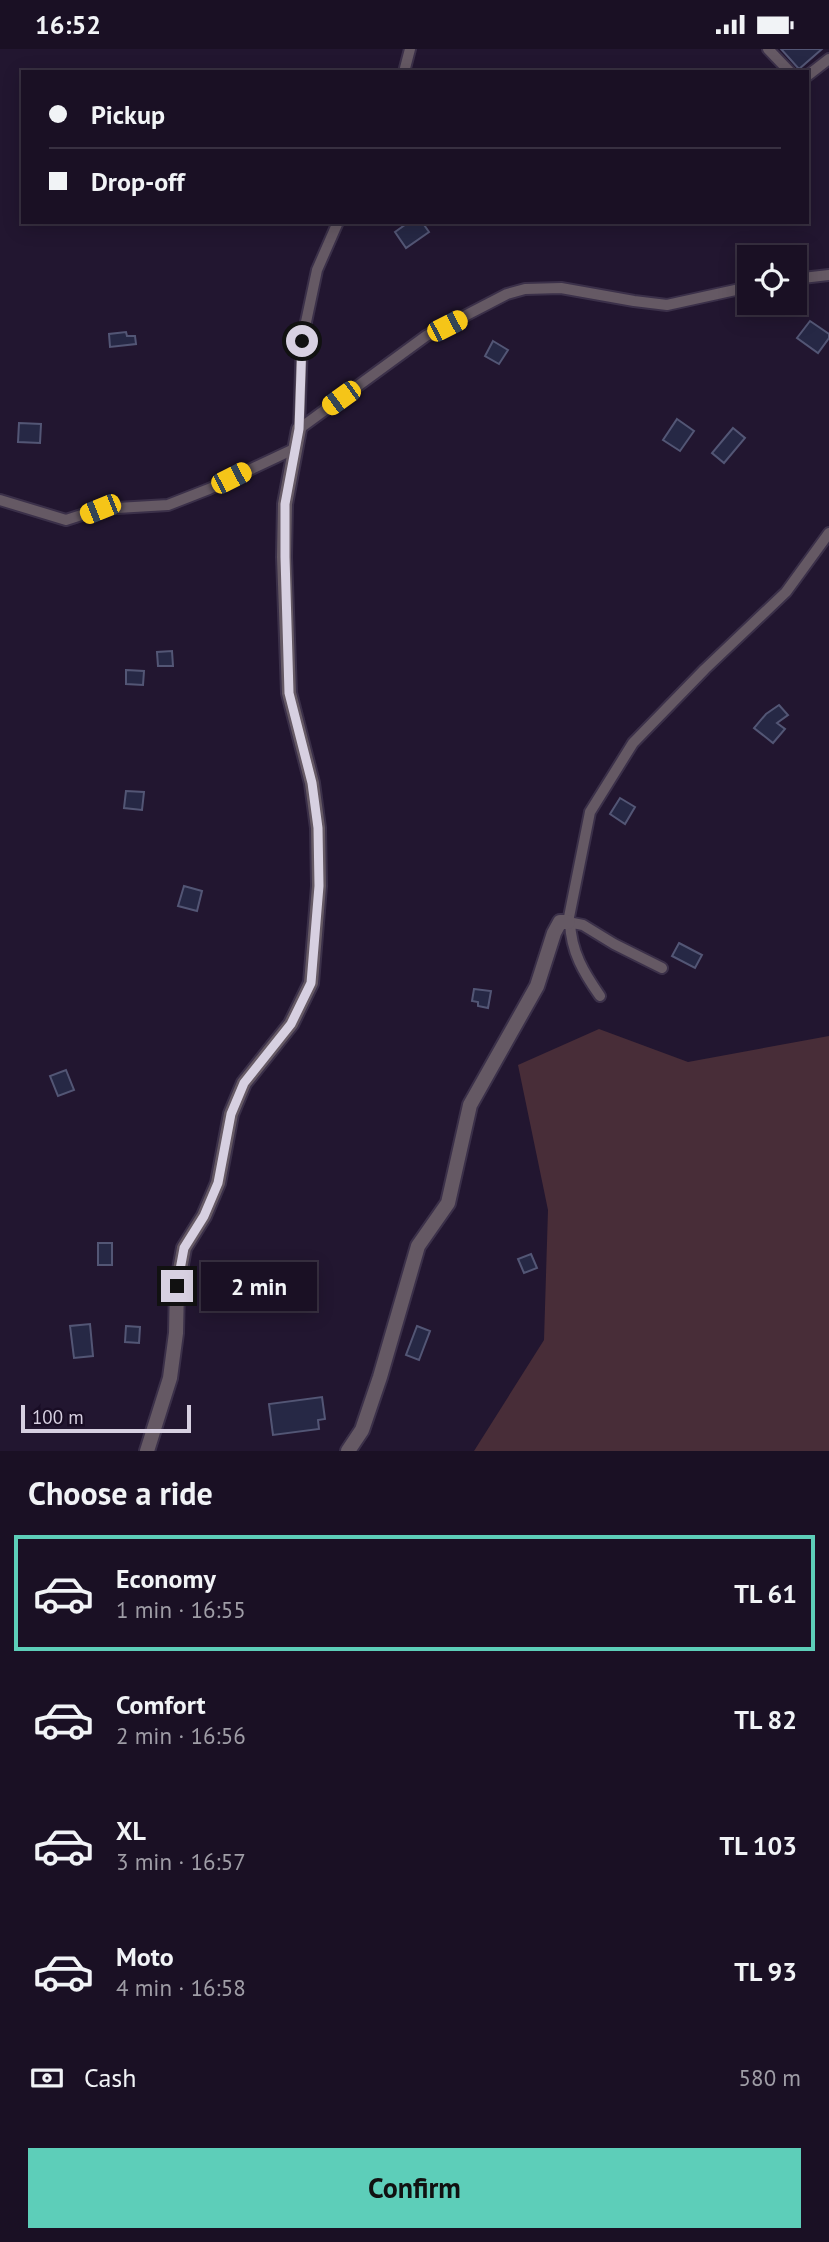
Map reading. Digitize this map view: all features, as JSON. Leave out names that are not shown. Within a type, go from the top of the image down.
[{"type":"street","points":[[405,70],[410,49]]},
{"type":"street","points":[[768,49],[788,70]]},
{"type":"street","points":[[809,74],[829,59]]},
{"type":"street","points":[[147,1451],[170,1378],[176,1333],[177,1286],[184,1248],[204,1216],[218,1183],[231,1114],[244,1083],[291,1024],[311,983],[319,886],[318,828],[312,783],[289,693],[285,504],[299,429],[302,341],[317,270],[337,224]]},
{"type":"street","points":[[807,278],[829,275]]},
{"type":"street","points":[[299,429],[426,336],[507,294],[525,289],[561,288],[667,305],[737,290]]},
{"type":"street","points":[[0,500],[66,520],[100,509],[168,505],[296,448]]},
{"type":"street","points":[[600,996],[579,966],[569,922],[590,812],[633,743],[786,592],[829,533]]},
{"type":"street","points":[[348,1451],[362,1430],[418,1246],[448,1203],[470,1105],[537,986],[554,933],[561,922],[583,925],[662,968]]},
{"type":"shaded area","points":[[599,1029],[688,1062],[829,1036],[829,1451],[474,1451],[544,1340],[548,1210],[518,1065]]},
{"type":"building","points":[[781,49],[822,49],[799,69]]},
{"type":"building","points":[[406,224],[423,224],[429,232],[406,248],[395,232]]},
{"type":"building","points":[[810,321],[829,334],[818,353],[797,338]]},
{"type":"building","points":[[126,332],[127,336],[135,336],[136,344],[110,347],[109,334]]},
{"type":"building","points":[[493,341],[508,350],[499,364],[485,356]]},
{"type":"building","points":[[677,419],[694,431],[680,451],[663,440]]},
{"type":"building","points":[[19,423],[41,424],[40,443],[18,442]]},
{"type":"building","points":[[733,428],[745,438],[724,463],[712,453]]},
{"type":"building","points":[[172,651],[173,666],[158,666],[157,652]]},
{"type":"building","points":[[126,670],[144,671],[143,685],[126,684]]},
{"type":"building","points":[[779,705],[788,715],[777,723],[785,729],[773,743],[754,728],[766,714]]},
{"type":"building","points":[[126,791],[144,792],[142,810],[124,808]]},
{"type":"building","points":[[620,798],[635,807],[625,824],[610,814]]},
{"type":"building","points":[[184,886],[202,891],[197,911],[178,906]]},
{"type":"building","points":[[679,943],[702,955],[695,968],[672,956]]},
{"type":"building","points":[[474,989],[491,991],[488,1008],[478,1006],[478,1002],[472,1001]]},
{"type":"building","points":[[66,1070],[74,1090],[58,1096],[50,1076]]},
{"type":"building","points":[[98,1243],[112,1243],[112,1265],[98,1265]]},
{"type":"building","points":[[531,1254],[537,1268],[524,1273],[518,1259]]},
{"type":"building","points":[[90,1324],[93,1356],[74,1358],[70,1326]]},
{"type":"building","points":[[126,1326],[140,1327],[139,1343],[125,1342]]},
{"type":"building","points":[[417,1326],[430,1331],[419,1360],[406,1355]]},
{"type":"building","points":[[322,1397],[325,1419],[318,1420],[319,1429],[273,1435],[269,1404]]},
{"type":"route","points":[[177,1286],[184,1248],[204,1216],[218,1183],[231,1114],[244,1083],[291,1024],[311,983],[319,886],[318,828],[312,783],[289,693],[285,557],[285,504],[299,429],[302,341]]}]
